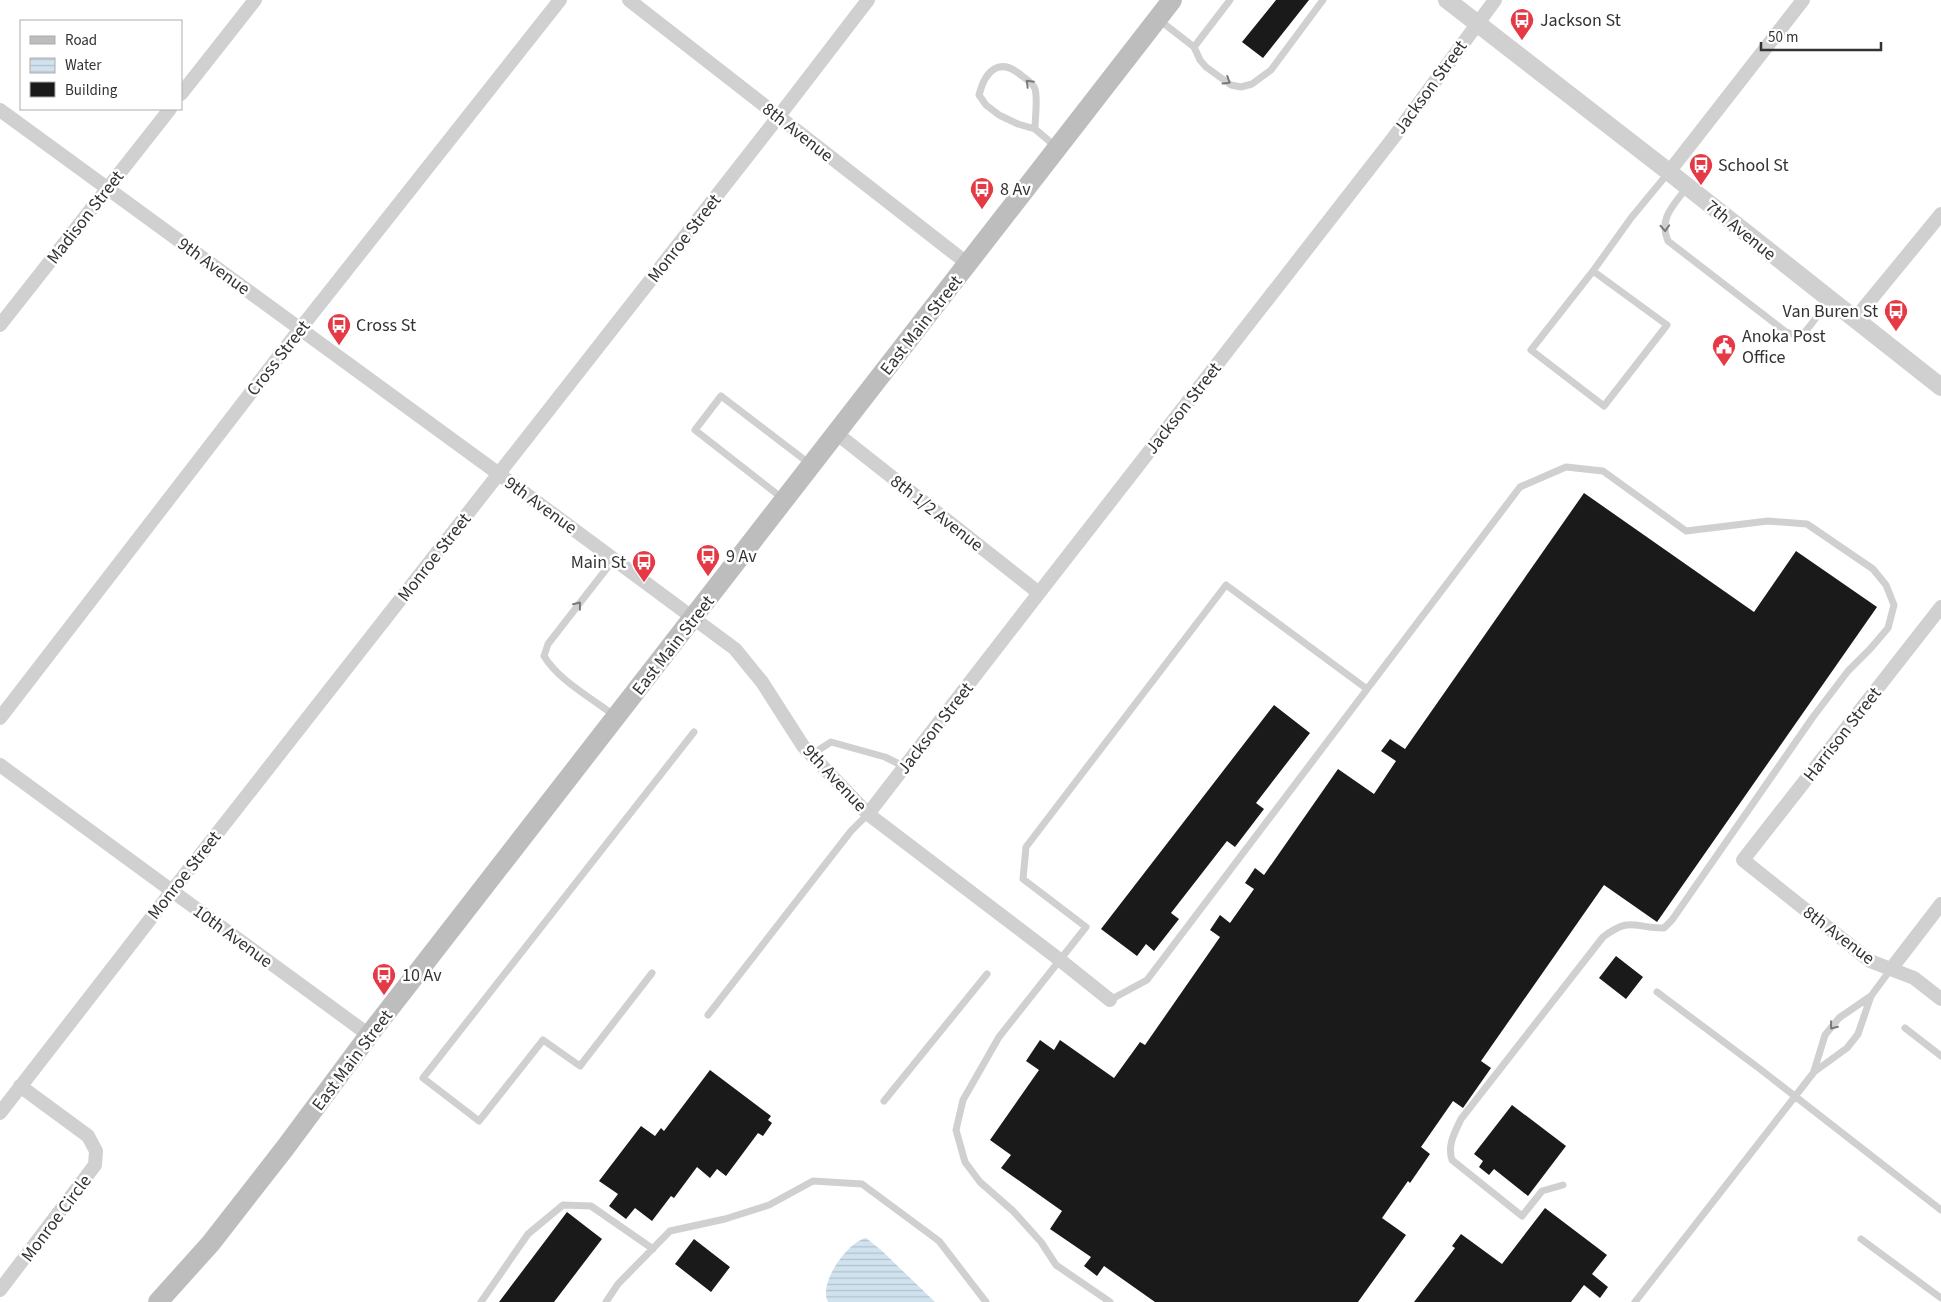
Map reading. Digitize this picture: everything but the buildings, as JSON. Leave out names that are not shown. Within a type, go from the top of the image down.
[{"type":"main road","name":"East Main Street","points":[[171,1302],[211,1243],[369,1035],[1172,0]]},
{"type":"main road","name":"East Main Street","points":[[158,1302],[211,1243]]},
{"type":"street","points":[[182,93],[255,0]]},
{"type":"street","name":"Cross Street","points":[[0,718],[300,329],[560,0]]},
{"type":"street","name":"8th Avenue","points":[[628,0],[968,264]]},
{"type":"street","name":"Monroe Street","points":[[0,1113],[868,0]]},
{"type":"street","name":"7th Avenue","points":[[1446,0],[1669,172],[1941,387]]},
{"type":"street","name":"Jackson Street","points":[[868,814],[1394,137],[1495,0]]},
{"type":"street","points":[[1669,172],[1803,0]]},
{"type":"street","name":"9th Avenue","points":[[0,110],[500,474],[735,649],[762,682],[803,746],[868,814],[1110,1000]]},
{"type":"street","name":"Madison Street","points":[[0,325],[169,110]]},
{"type":"street","points":[[1854,320],[1941,214]]},
{"type":"street","name":"8th 1/2 Avenue","points":[[836,433],[1039,593]]},
{"type":"street","name":"Harrison Street","points":[[1743,860],[1941,607]]},
{"type":"street","name":"10th Avenue","points":[[0,766],[369,1035]]},
{"type":"street","name":"8th Avenue","points":[[1743,860],[1870,961],[1914,978],[1941,999]]},
{"type":"street","points":[[1892,969],[1941,904]]},
{"type":"street","name":"Monroe Circle","points":[[0,1290],[95,1165],[96,1151],[88,1136],[20,1086]]},
{"type":"lane","points":[[1194,47],[1230,0]]},
{"type":"lane","points":[[1158,18],[1194,47],[1200,60],[1230,85],[1241,87],[1252,84],[1271,70],[1323,0]]},
{"type":"lane","points":[[1035,128],[1037,97],[1035,87],[1014,70],[1004,65],[994,68],[982,82],[979,95],[986,105],[1018,124],[1035,128],[1058,148]]},
{"type":"lane","points":[[1593,271],[1667,325],[1604,406],[1531,350],[1593,271],[1631,218],[1669,172]]},
{"type":"lane","points":[[1688,187],[1665,220],[1664,231],[1668,241],[1786,332],[1794,335],[1801,334],[1807,329],[1828,299]]},
{"type":"lane","points":[[785,500],[694,430],[721,396],[811,465]]},
{"type":"lane","points":[[1110,1000],[1147,980],[1520,487],[1566,467],[1603,471],[1686,531],[1768,521],[1807,524],[1873,569],[1886,585],[1894,605],[1888,628],[1848,671],[1813,717],[1672,920],[1664,928],[1625,924],[1616,927],[1603,937],[1461,1119],[1450,1142],[1449,1153],[1452,1160],[1522,1216],[1542,1191],[1563,1185]]},
{"type":"lane","points":[[614,559],[548,644],[544,656],[549,666],[617,717]]},
{"type":"lane","points":[[1110,1302],[1056,1265],[1041,1242],[1013,1211],[980,1182],[965,1162],[956,1130],[964,1100],[999,1037],[1086,927],[1023,879],[1026,847],[1226,585],[1367,689]]},
{"type":"lane","points":[[652,973],[580,1066],[543,1040],[479,1121],[423,1078],[694,732]]},
{"type":"lane","points":[[812,755],[831,742],[885,757],[905,767]]},
{"type":"lane","points":[[708,1015],[851,831],[868,814]]},
{"type":"lane","points":[[1814,1072],[1825,1035],[1839,1018],[1871,996],[1892,969]]},
{"type":"lane","points":[[884,1101],[987,974]]},
{"type":"lane","points":[[1657,992],[1941,1210]]},
{"type":"lane","points":[[1635,1302],[1794,1096],[1814,1072],[1847,1048],[1858,1034],[1871,996]]},
{"type":"lane","points":[[1905,1028],[1941,1056]]},
{"type":"lane","points":[[606,1302],[618,1284],[670,1231],[724,1219],[769,1205],[813,1181],[862,1184],[939,1241],[986,1302]]},
{"type":"lane","points":[[481,1302],[528,1234],[562,1205],[591,1206],[653,1249]]},
{"type":"lane","points":[[1861,1238],[1941,1298]]},
{"type":"water","points":[[866,1238],[935,1302],[828,1302],[826,1294],[827,1285],[836,1265],[851,1247]]},
{"type":"place","name":"Jackson St","points":[[1522,41]]},
{"type":"place","name":"School St","points":[[1701,186]]},
{"type":"place","name":"8 Av","points":[[982,210]]},
{"type":"place","name":"Van Buren St","points":[[1896,332]]},
{"type":"place","name":"Cross St","points":[[339,346]]},
{"type":"place","name":"Anoka Post Office","points":[[1724,367]]},
{"type":"place","name":"9 Av","points":[[708,577]]},
{"type":"place","name":"Main St","points":[[644,583]]},
{"type":"place","name":"10 Av","points":[[384,996]]}]
